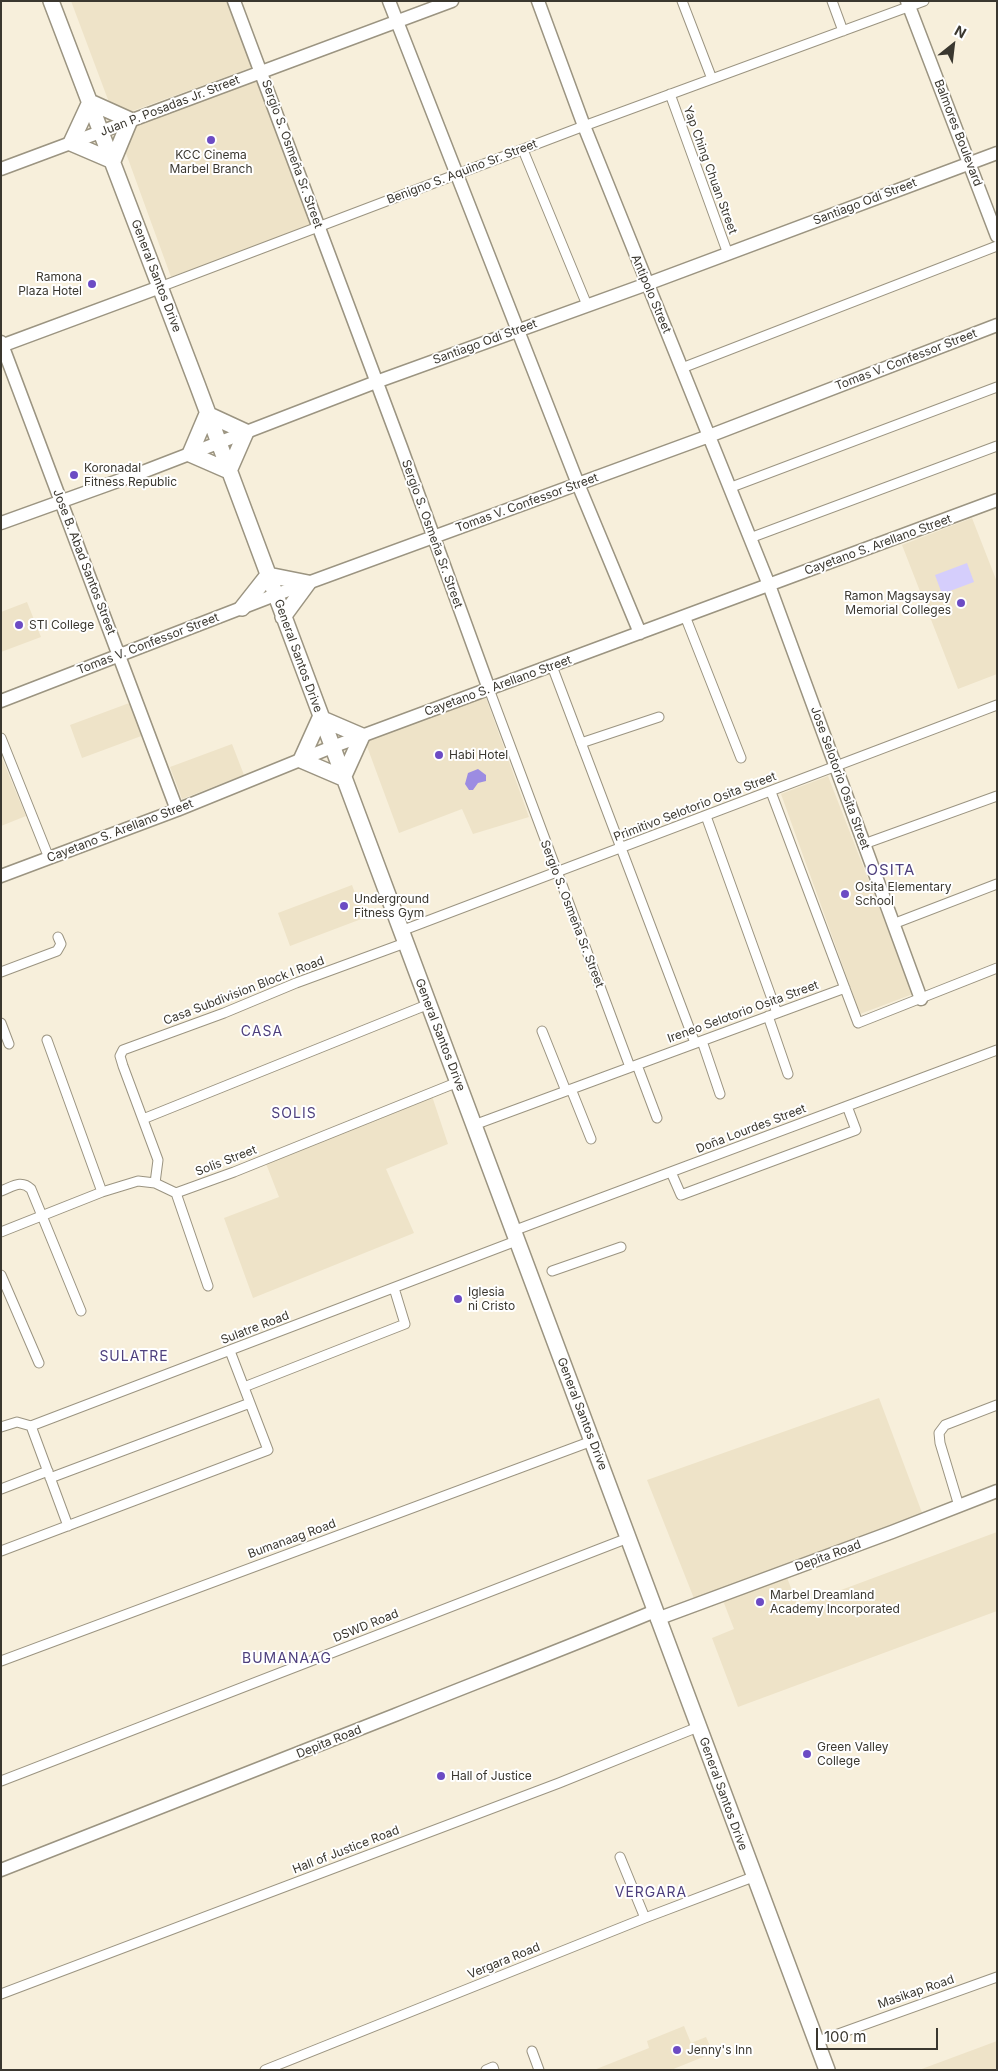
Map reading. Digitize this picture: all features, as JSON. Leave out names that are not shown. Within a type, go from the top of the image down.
[{"type":"highway","name":"General Santos Drive","points":[[51,1],[113,161],[592,1441],[753,1877],[827,2070]]},
{"type":"highway","points":[[90,102],[130,120],[113,161],[71,143],[90,102]]},
{"type":"highway","points":[[207,414],[246,432],[229,471],[190,454],[207,414]]},
{"type":"highway","points":[[242,608],[268,575],[308,583],[283,617]]},
{"type":"highway","points":[[320,718],[362,736],[343,778],[301,760],[320,718]]},
{"type":"street","name":"Sergio S. Osmeña Sr. Street","points":[[234,1],[557,872],[633,1066],[657,1118]]},
{"type":"street","points":[[389,1],[578,484],[640,633]]},
{"type":"street","name":"Juan P. Posadas Jr. Street","points":[[1,169],[452,1]]},
{"type":"street","name":"Antipolo Street","points":[[538,1],[584,126],[769,585]]},
{"type":"street","points":[[682,1],[712,79]]},
{"type":"street","points":[[832,1],[843,31]]},
{"type":"street","name":"Benigno S. Aquino Sr. Street","points":[[2,344],[160,287],[584,126],[843,31],[908,4],[924,1]]},
{"type":"street","name":"Balmores Boulevard","points":[[908,4],[997,236]]},
{"type":"street","name":"Yap Ching Chuan Street","points":[[670,94],[728,254]]},
{"type":"street","points":[[523,150],[587,305]]},
{"type":"street","name":"Santiago Odi Street","points":[[1,523],[190,454],[376,382],[647,284],[997,153]]},
{"type":"street","points":[[682,368],[997,246]]},
{"type":"street","name":"Tomas V. Confessor Street","points":[[1,701],[275,595],[708,436],[997,325]]},
{"type":"street","name":"Jose B. Abad Santos Street","points":[[2,344],[177,810]]},
{"type":"street","points":[[729,488],[997,387]]},
{"type":"street","points":[[750,538],[997,446]]},
{"type":"street","name":"Cayetano S. Arellano Street","points":[[1,876],[177,810],[332,747],[997,500]]},
{"type":"street","name":"Jose Selotorio Osita Street","points":[[769,585],[921,999]]},
{"type":"street","points":[[686,616],[741,758]]},
{"type":"street","points":[[552,666],[621,848],[720,1094]]},
{"type":"street","name":"Primitivo Selotorio Osita Street","points":[[403,937],[557,872],[997,705]]},
{"type":"street","points":[[581,743],[659,717]]},
{"type":"street","points":[[1,738],[49,858]]},
{"type":"street","points":[[770,792],[858,1023],[997,968]]},
{"type":"street","points":[[864,844],[997,796]]},
{"type":"street","points":[[706,816],[772,1015],[788,1074]]},
{"type":"street","points":[[893,924],[997,884]]},
{"type":"street","points":[[1,972],[57,951],[61,944],[58,937]]},
{"type":"street","name":"Casa Subdivision Block I Road","points":[[143,1119],[120,1056],[126,1049],[382,952],[403,937]]},
{"type":"street","name":"Ireneo Selotorio Osita Street","points":[[474,1125],[845,988]]},
{"type":"street","points":[[156,1183],[159,1163],[143,1119],[429,1004]]},
{"type":"street","points":[[1,1023],[9,1044]]},
{"type":"street","points":[[542,1031],[591,1140]]},
{"type":"street","points":[[47,1040],[102,1192]]},
{"type":"street","name":"Doña Lourdes Street","points":[[515,1236],[671,1172],[997,1050]]},
{"type":"street","name":"Solis Street","points":[[176,1193],[234,1172],[458,1082]]},
{"type":"street","points":[[671,1172],[681,1195],[856,1130],[847,1106]]},
{"type":"street","points":[[1,1232],[102,1192],[138,1181],[156,1183],[176,1193],[208,1286]]},
{"type":"street","points":[[1,1191],[19,1184],[27,1185],[32,1192],[81,1310]]},
{"type":"street","name":"Sulatre Road","points":[[1,1427],[17,1422],[31,1426],[394,1288],[515,1236]]},
{"type":"street","points":[[552,1271],[621,1247]]},
{"type":"street","points":[[1,1276],[39,1363]]},
{"type":"street","points":[[244,1387],[405,1324],[394,1288]]},
{"type":"street","points":[[1,1551],[268,1450],[230,1351]]},
{"type":"street","points":[[1,1489],[49,1475],[250,1403]]},
{"type":"street","points":[[959,1506],[939,1433],[945,1425],[997,1404]]},
{"type":"street","points":[[31,1426],[68,1526]]},
{"type":"street","name":"Bumanaag Road","points":[[1,1661],[592,1441]]},
{"type":"street","name":"Depita Road","points":[[1,1870],[273,1765],[397,1714],[656,1615],[997,1491]]},
{"type":"street","name":"DSWD Road","points":[[1,1781],[628,1538]]},
{"type":"street","name":"Hall of Justice Road","points":[[1,1994],[559,1783],[698,1727]]},
{"type":"street","points":[[620,1857],[645,1918]]},
{"type":"street","name":"Vergara Road","points":[[264,2070],[645,1918],[753,1877]]},
{"type":"street","name":"Masikap Road","points":[[816,2042],[997,1977]]},
{"type":"street","points":[[532,2051],[539,2070]]},
{"type":"street","points":[[486,2070],[493,2067],[494,2070]]},
{"type":"shaded area","points":[[71,1],[229,1],[253,67],[127,113],[110,105]]},
{"type":"shaded area","points":[[257,77],[314,225],[171,277],[123,145],[131,123]]},
{"type":"shaded area","name":"Ramon Magsaysay Memorial Colleges","points":[[972,518],[997,582],[997,674],[958,689],[902,545]]},
{"type":"shaded area","points":[[967,563],[974,582],[942,594],[935,575]]},
{"type":"shaded area","name":"STI College","points":[[27,602],[41,637],[1,652],[1,612]]},
{"type":"shaded area","name":"Habi Hotel","points":[[485,695],[529,817],[473,834],[462,809],[399,833],[365,741]]},
{"type":"shaded area","points":[[132,702],[144,735],[82,758],[70,725]]},
{"type":"shaded area","points":[[232,744],[244,775],[182,799],[170,767]]},
{"type":"shaded area","points":[[1,756],[26,816],[1,826]]},
{"type":"shaded area","points":[[478,769],[486,775],[486,781],[478,783],[473,790],[469,790],[465,784],[468,773]]},
{"type":"shaded area","name":"Osita Elementary School","points":[[828,776],[913,994],[860,1014],[781,794]]},
{"type":"shaded area","points":[[352,885],[364,918],[290,946],[278,913]]},
{"type":"shaded area","points":[[432,1096],[448,1144],[386,1169],[414,1233],[253,1298],[224,1218],[279,1197],[265,1161]]},
{"type":"shaded area","points":[[879,1398],[924,1518],[695,1601],[647,1480]]},
{"type":"shaded area","points":[[997,1532],[997,1611],[738,1707],[712,1638],[734,1629],[722,1598],[786,1575],[798,1606]]},
{"type":"shaded area","name":"Jenny's Inn","points":[[684,2026],[691,2043],[706,2037],[713,2053],[671,2070],[594,2070],[649,2048],[647,2041]]},
{"type":"shaded area","points":[[997,2041],[997,2070],[919,2070]]},
{"type":"place","name":"KCC Cinema Marbel Branch","points":[[211,140]]},
{"type":"place","name":"Ramona Plaza Hotel","points":[[92,284]]},
{"type":"place","name":"Koronadal Fitness Republic","points":[[74,475]]},
{"type":"place","name":"Ramon Magsaysay Memorial Colleges","points":[[961,603]]},
{"type":"place","name":"STI College","points":[[19,625]]},
{"type":"place","name":"Habi Hotel","points":[[439,755]]},
{"type":"place","name":"Osita Elementary School","points":[[845,894]]},
{"type":"place","name":"Underground Fitness Gym","points":[[344,906]]},
{"type":"place","name":"Iglesia ni Cristo","points":[[458,1299]]},
{"type":"place","name":"Marbel Dreamland Academy Incorporated","points":[[760,1602]]},
{"type":"place","name":"Green Valley College","points":[[807,1754]]},
{"type":"place","name":"Hall of Justice","points":[[441,1776]]},
{"type":"place","name":"Jenny's Inn","points":[[677,2050]]},
{"type":"district","name":"OSITA","points":[[891,870]]},
{"type":"district","name":"CASA","points":[[262,1032]]},
{"type":"district","name":"SOLIS","points":[[294,1114]]},
{"type":"district","name":"SULATRE","points":[[134,1357]]},
{"type":"district","name":"BUMANAAG","points":[[287,1659]]},
{"type":"district","name":"VERGARA","points":[[651,1893]]}]
